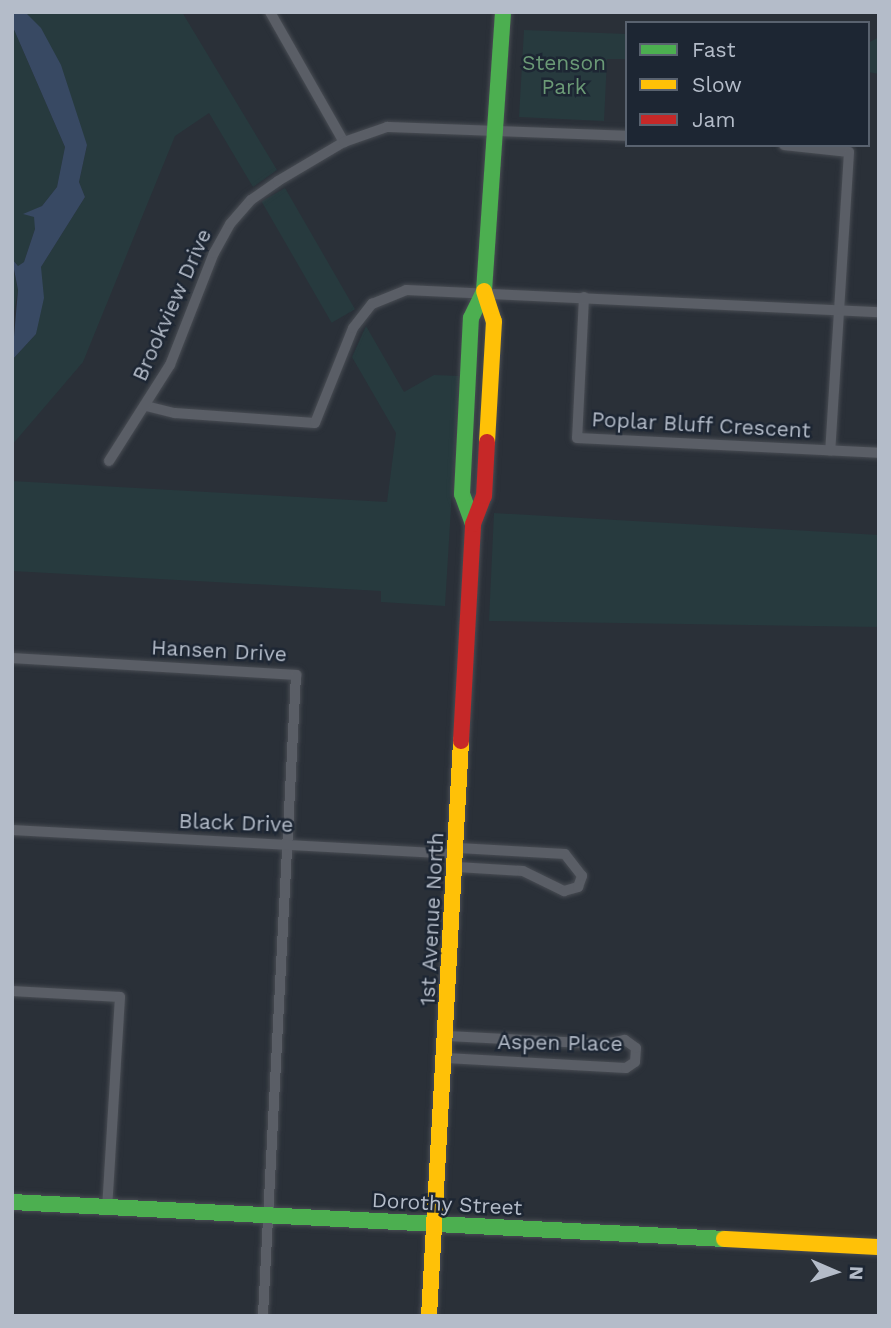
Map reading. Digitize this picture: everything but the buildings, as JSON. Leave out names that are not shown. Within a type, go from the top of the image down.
[{"type":"street","points":[[270,12],[344,142]]},
{"type":"street","points":[[473,524],[462,494],[471,318],[484,291],[503,12]]},
{"type":"street","name":"Brookview Drive","points":[[484,291],[406,290],[372,304],[353,328],[338,357],[315,423],[175,412],[146,406],[170,365],[214,253],[230,224],[251,200],[344,142],[396,126],[625,136]]},
{"type":"street","points":[[803,147],[849,152],[830,450]]},
{"type":"street","points":[[484,291],[879,312]]},
{"type":"street","points":[[473,524],[484,496],[494,321],[484,291]]},
{"type":"street","name":"Poplar Bluff Crescent","points":[[584,297],[577,438],[879,453]]},
{"type":"street","points":[[109,461],[146,406]]},
{"type":"street","name":"1st Avenue North","points":[[429,1316],[446,1058],[473,524]]},
{"type":"street","name":"Hansen Drive","points":[[12,658],[296,674],[285,844]]},
{"type":"street","name":"Black Drive","points":[[12,831],[285,844],[457,856]]},
{"type":"street","points":[[263,1316],[285,844]]},
{"type":"street","points":[[565,854],[582,876],[578,887],[564,891],[523,871],[457,856],[565,854]]},
{"type":"street","points":[[12,991],[120,997],[107,1207]]},
{"type":"street","name":"Aspen Place","points":[[446,1058],[626,1068],[635,1062],[636,1048],[625,1040],[603,1044],[447,1036]]},
{"type":"street","name":"Dorothy Street","points":[[12,1202],[879,1247]]},
{"type":"green space","points":[[25,12],[182,12],[277,170],[253,187],[209,113],[175,136],[83,362],[12,445],[12,360],[36,334],[41,267],[85,197],[79,182],[87,145]]},
{"type":"green space","points":[[12,25],[65,147],[57,187],[42,206],[25,214],[35,217],[35,229],[24,262],[18,266],[12,259]]},
{"type":"green space","name":"Stenson Park","points":[[524,30],[625,34],[625,59],[607,59],[604,121],[519,117]]},
{"type":"green space","points":[[879,37],[879,74],[870,72],[870,42]]},
{"type":"green space","points":[[285,188],[355,309],[332,323],[262,202]]},
{"type":"green space","points":[[12,264],[18,290],[12,323]]},
{"type":"green space","points":[[366,326],[404,392],[434,375],[459,376],[445,606],[381,602],[381,591],[12,571],[12,481],[387,502],[396,433],[352,357]]},
{"type":"green space","points":[[494,513],[879,535],[879,627],[489,621]]},
{"type":"water","points":[[12,12],[25,12],[41,28],[61,65],[87,145],[79,182],[85,197],[41,267],[44,298],[36,334],[12,360],[18,290],[12,259],[18,266],[24,262],[35,229],[34,217],[23,214],[42,206],[57,187],[65,147],[12,25]]},
{"type":"traffic: fast","points":[[473,524],[462,494],[471,318],[484,291],[503,12]]},
{"type":"traffic: fast","points":[[12,1202],[724,1239]]},
{"type":"traffic: slow","points":[[484,291],[494,321],[487,442]]},
{"type":"traffic: slow","points":[[429,1316],[461,741]]},
{"type":"traffic: slow","points":[[724,1239],[879,1247]]},
{"type":"traffic: jam","points":[[461,741],[473,524],[484,496],[487,442]]}]
